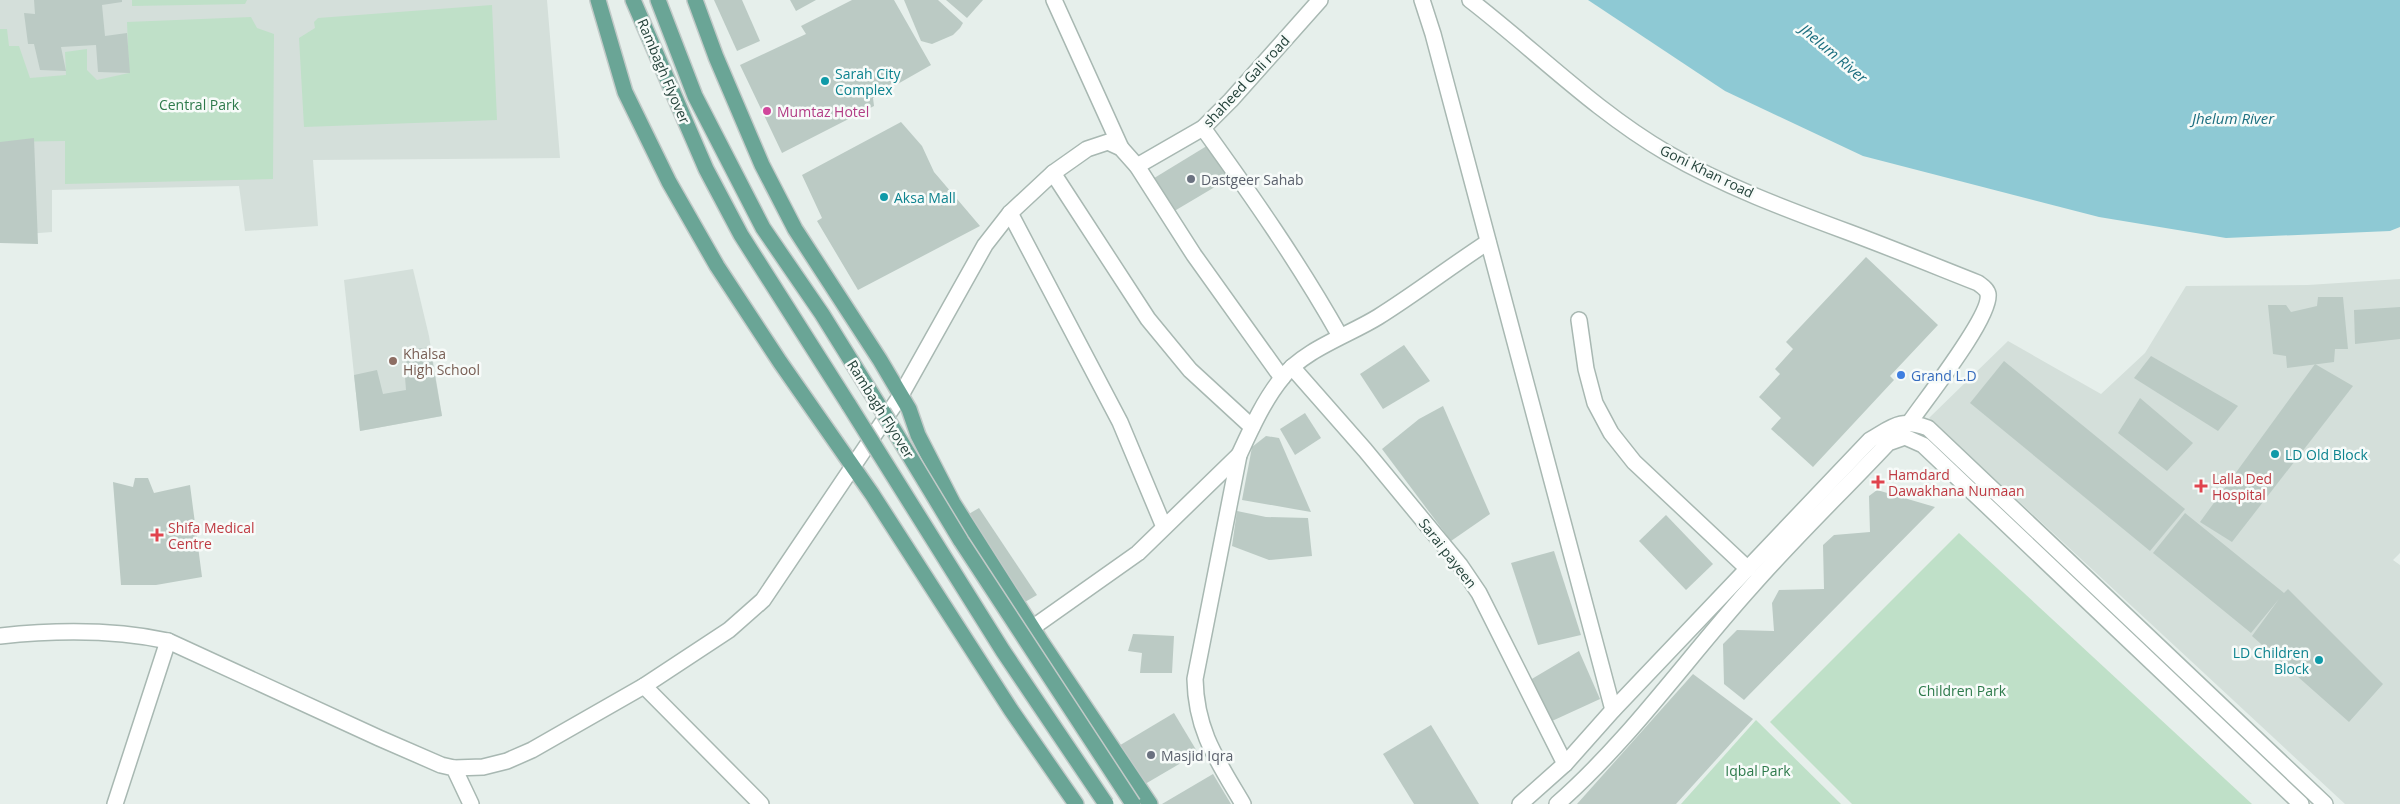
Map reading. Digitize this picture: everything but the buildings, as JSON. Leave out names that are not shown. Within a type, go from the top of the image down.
[{"type":"main road","points":[[598,0],[624,92],[669,182],[716,266],[748,316],[852,464],[1011,710],[1076,804]]},
{"type":"main road","name":"Rambagh Flyover","points":[[633,0],[706,169],[742,235],[1003,650],[1106,804]]},
{"type":"main road","name":"Rambagh Flyover","points":[[658,0],[695,96],[762,228],[822,314],[962,542],[1133,804]]},
{"type":"main road","points":[[695,0],[716,57],[762,164],[795,229],[901,395],[918,435],[953,503],[1032,628],[1150,804]]},
{"type":"street","points":[[1054,0],[1121,148],[1137,166],[1198,262],[1282,378]]},
{"type":"street","name":"shaheed Gali road","points":[[1137,166],[1203,128],[1231,100],[1320,0]]},
{"type":"street","points":[[1422,0],[1433,34],[1613,710]]},
{"type":"street","name":"Goni Khan road","points":[[1470,0],[1570,84],[1641,137],[1668,154],[1735,188],[1978,283],[1984,288],[1988,295],[1978,326],[1910,422]]},
{"type":"street","points":[[1203,128],[1274,227],[1308,280],[1340,336]]},
{"type":"street","points":[[0,636],[97,631],[134,634],[168,641],[441,765],[454,768],[483,767],[507,761],[532,750],[644,686],[729,630],[763,600],[852,464],[901,395],[985,245],[1010,213],[1053,173],[1097,145],[1108,142],[1121,148]]},
{"type":"street","points":[[1053,173],[1153,326],[1190,370],[1252,427]]},
{"type":"street","points":[[1010,213],[1120,422],[1164,527]]},
{"type":"street","points":[[1243,804],[1202,730],[1195,703],[1194,678],[1239,455],[1252,427],[1282,378],[1292,367],[1340,336],[1377,318],[1488,242]]},
{"type":"street","points":[[1579,320],[1586,369],[1595,403],[1611,433],[1634,462],[1748,569]]},
{"type":"street","name":"Sarai payeen","points":[[1292,367],[1365,450],[1479,593],[1565,764]]},
{"type":"street","points":[[1520,804],[1565,764],[1613,710],[1870,440],[1892,427],[1910,422],[1928,428],[2325,804]]},
{"type":"street","points":[[1557,804],[1576,787],[1621,738],[1753,584],[1888,444],[1905,438],[1924,445],[2301,804]]},
{"type":"street","points":[[1032,628],[1138,553],[1239,455]]},
{"type":"street","points":[[115,804],[168,641]]},
{"type":"street","points":[[644,686],[761,804]]},
{"type":"street","points":[[454,768],[471,804]]},
{"type":"shaded area","points":[[0,0],[547,0],[560,158],[313,160],[318,226],[245,231],[239,186],[52,190],[52,232],[0,236]]},
{"type":"shaded area","name":"Khalsa High School","points":[[413,269],[429,336],[442,416],[360,431],[344,280]]},
{"type":"shaded area","name":"Lalla Ded Hospital","points":[[2400,279],[2400,553],[2393,560],[2400,565],[2400,804],[2345,804],[1929,418],[2008,341],[2101,394],[2145,353],[2186,286],[2308,285]]},
{"type":"green space","points":[[132,0],[247,0],[245,4],[132,6]]},
{"type":"green space","points":[[492,5],[497,120],[304,127],[299,38],[315,28],[314,22],[318,18]]},
{"type":"green space","name":"Central Park","points":[[251,17],[257,28],[274,34],[273,179],[65,184],[65,141],[0,142],[0,29],[7,29],[9,46],[19,46],[30,78],[66,75],[65,52],[87,49],[87,70],[97,80],[129,73],[127,22]]},
{"type":"green space","name":"Children Park","points":[[1959,533],[2252,804],[1852,804],[1770,722]]},
{"type":"green space","name":"Iqbal Park","points":[[1756,720],[1841,804],[1681,804]]},
{"type":"water","name":"Jhelum River","points":[[1588,0],[2400,0],[2400,227],[2390,231],[2226,238],[2099,217],[1863,156],[1725,91]]},
{"type":"place","name":"Sarah City Complex","points":[[825,81]]},
{"type":"place","name":"Mumtaz Hotel","points":[[767,111]]},
{"type":"place","name":"Dastgeer Sahab","points":[[1191,179]]},
{"type":"place","name":"Aksa Mall","points":[[884,197]]},
{"type":"place","name":"Khalsa High School","points":[[393,361]]},
{"type":"place","name":"Grand L.D","points":[[1901,375]]},
{"type":"place","name":"LD Old Block","points":[[2275,454]]},
{"type":"place","name":"Hamdard Dawakhana Numaan","points":[[1878,482]]},
{"type":"place","name":"Lalla Ded Hospital","points":[[2201,486]]},
{"type":"place","name":"Shifa Medical Centre","points":[[157,535]]},
{"type":"place","name":"LD Children Block","points":[[2319,660]]},
{"type":"place","name":"Masjid Iqra","points":[[1151,755]]}]
